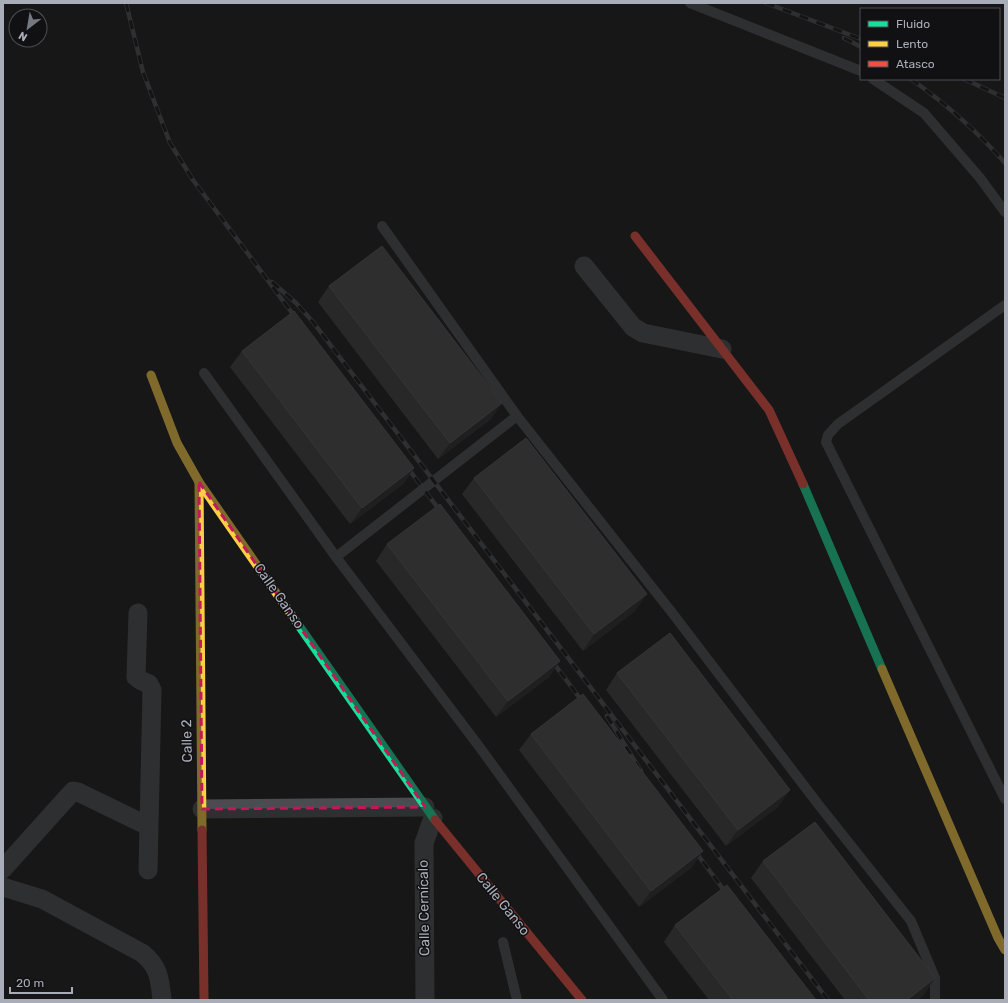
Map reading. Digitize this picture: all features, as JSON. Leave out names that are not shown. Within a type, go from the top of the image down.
[{"type":"street","points":[[635,236],[769,410],[776,423],[998,938],[1005,950]]},
{"type":"street","points":[[584,266],[633,327],[642,333],[722,349]]},
{"type":"street","name":"Calle Ganso","points":[[151,375],[177,443],[199,482],[429,812],[582,1000]]},
{"type":"street","name":"Calle 2","points":[[199,482],[204,1000]]},
{"type":"street","points":[[138,613],[136,677],[149,684],[152,690],[148,870]]},
{"type":"street","points":[[3,869],[74,791],[148,826]]},
{"type":"street","points":[[202,809],[429,812]]},
{"type":"street","name":"Calle Cernícalo","points":[[425,1000],[424,844],[429,812]]},
{"type":"street","points":[[3,888],[42,899],[142,953],[153,962],[156,967],[162,1000]]},
{"type":"lane","points":[[690,3],[860,71]]},
{"type":"lane","points":[[874,80],[924,113],[980,178],[1005,212]]},
{"type":"lane","points":[[382,226],[517,416],[670,610],[818,804],[911,921],[936,978],[935,1000]]},
{"type":"lane","points":[[1005,305],[838,424],[828,435],[826,442],[1005,799]]},
{"type":"lane","points":[[204,373],[336,557],[480,749],[663,1000]]},
{"type":"lane","points":[[336,557],[517,416]]},
{"type":"lane","points":[[503,942],[517,1000]]},
{"type":"highlighted area","points":[[199,482],[425,807],[202,809]]},
{"type":"building","points":[[382,246],[502,403],[450,443],[329,286]]},
{"type":"building","points":[[294,311],[414,468],[362,508],[242,351]]},
{"type":"building","points":[[526,438],[647,594],[594,634],[474,478]]},
{"type":"building","points":[[440,504],[560,661],[508,701],[387,544]]},
{"type":"building","points":[[670,633],[790,790],[738,830],[617,673]]},
{"type":"building","points":[[583,694],[703,851],[651,891],[531,734]]},
{"type":"building","points":[[815,822],[935,978],[907,1000],[869,1000],[763,861]]},
{"type":"building","points":[[727,885],[816,1000],[733,1000],[675,925]]},
{"type":"railway","points":[[126,3],[143,72],[170,143],[193,180],[298,321]]},
{"type":"railway","points":[[766,3],[860,39]]},
{"type":"railway","points":[[844,38],[860,46]]},
{"type":"railway","points":[[912,80],[961,118],[1005,163]]},
{"type":"railway","points":[[966,80],[1005,98]]},
{"type":"railway","points":[[272,282],[296,303],[313,322],[828,1000]]},
{"type":"railway","points":[[404,463],[444,516]]},
{"type":"railway","points":[[549,657],[585,705]]},
{"type":"railway","points":[[607,716],[641,771]]},
{"type":"railway","points":[[692,847],[729,897]]},
{"type":"traffic: fast","points":[[803,484],[882,669]]},
{"type":"traffic: fast","points":[[295,620],[435,820]]},
{"type":"traffic: slow","points":[[151,375],[177,443],[199,482],[295,620]]},
{"type":"traffic: slow","points":[[199,482],[202,830]]},
{"type":"traffic: slow","points":[[882,669],[998,938],[1005,950]]},
{"type":"traffic: jam","points":[[635,236],[769,410],[803,484]]},
{"type":"traffic: jam","points":[[435,820],[582,1000]]},
{"type":"traffic: jam","points":[[202,830],[204,1000]]}]
